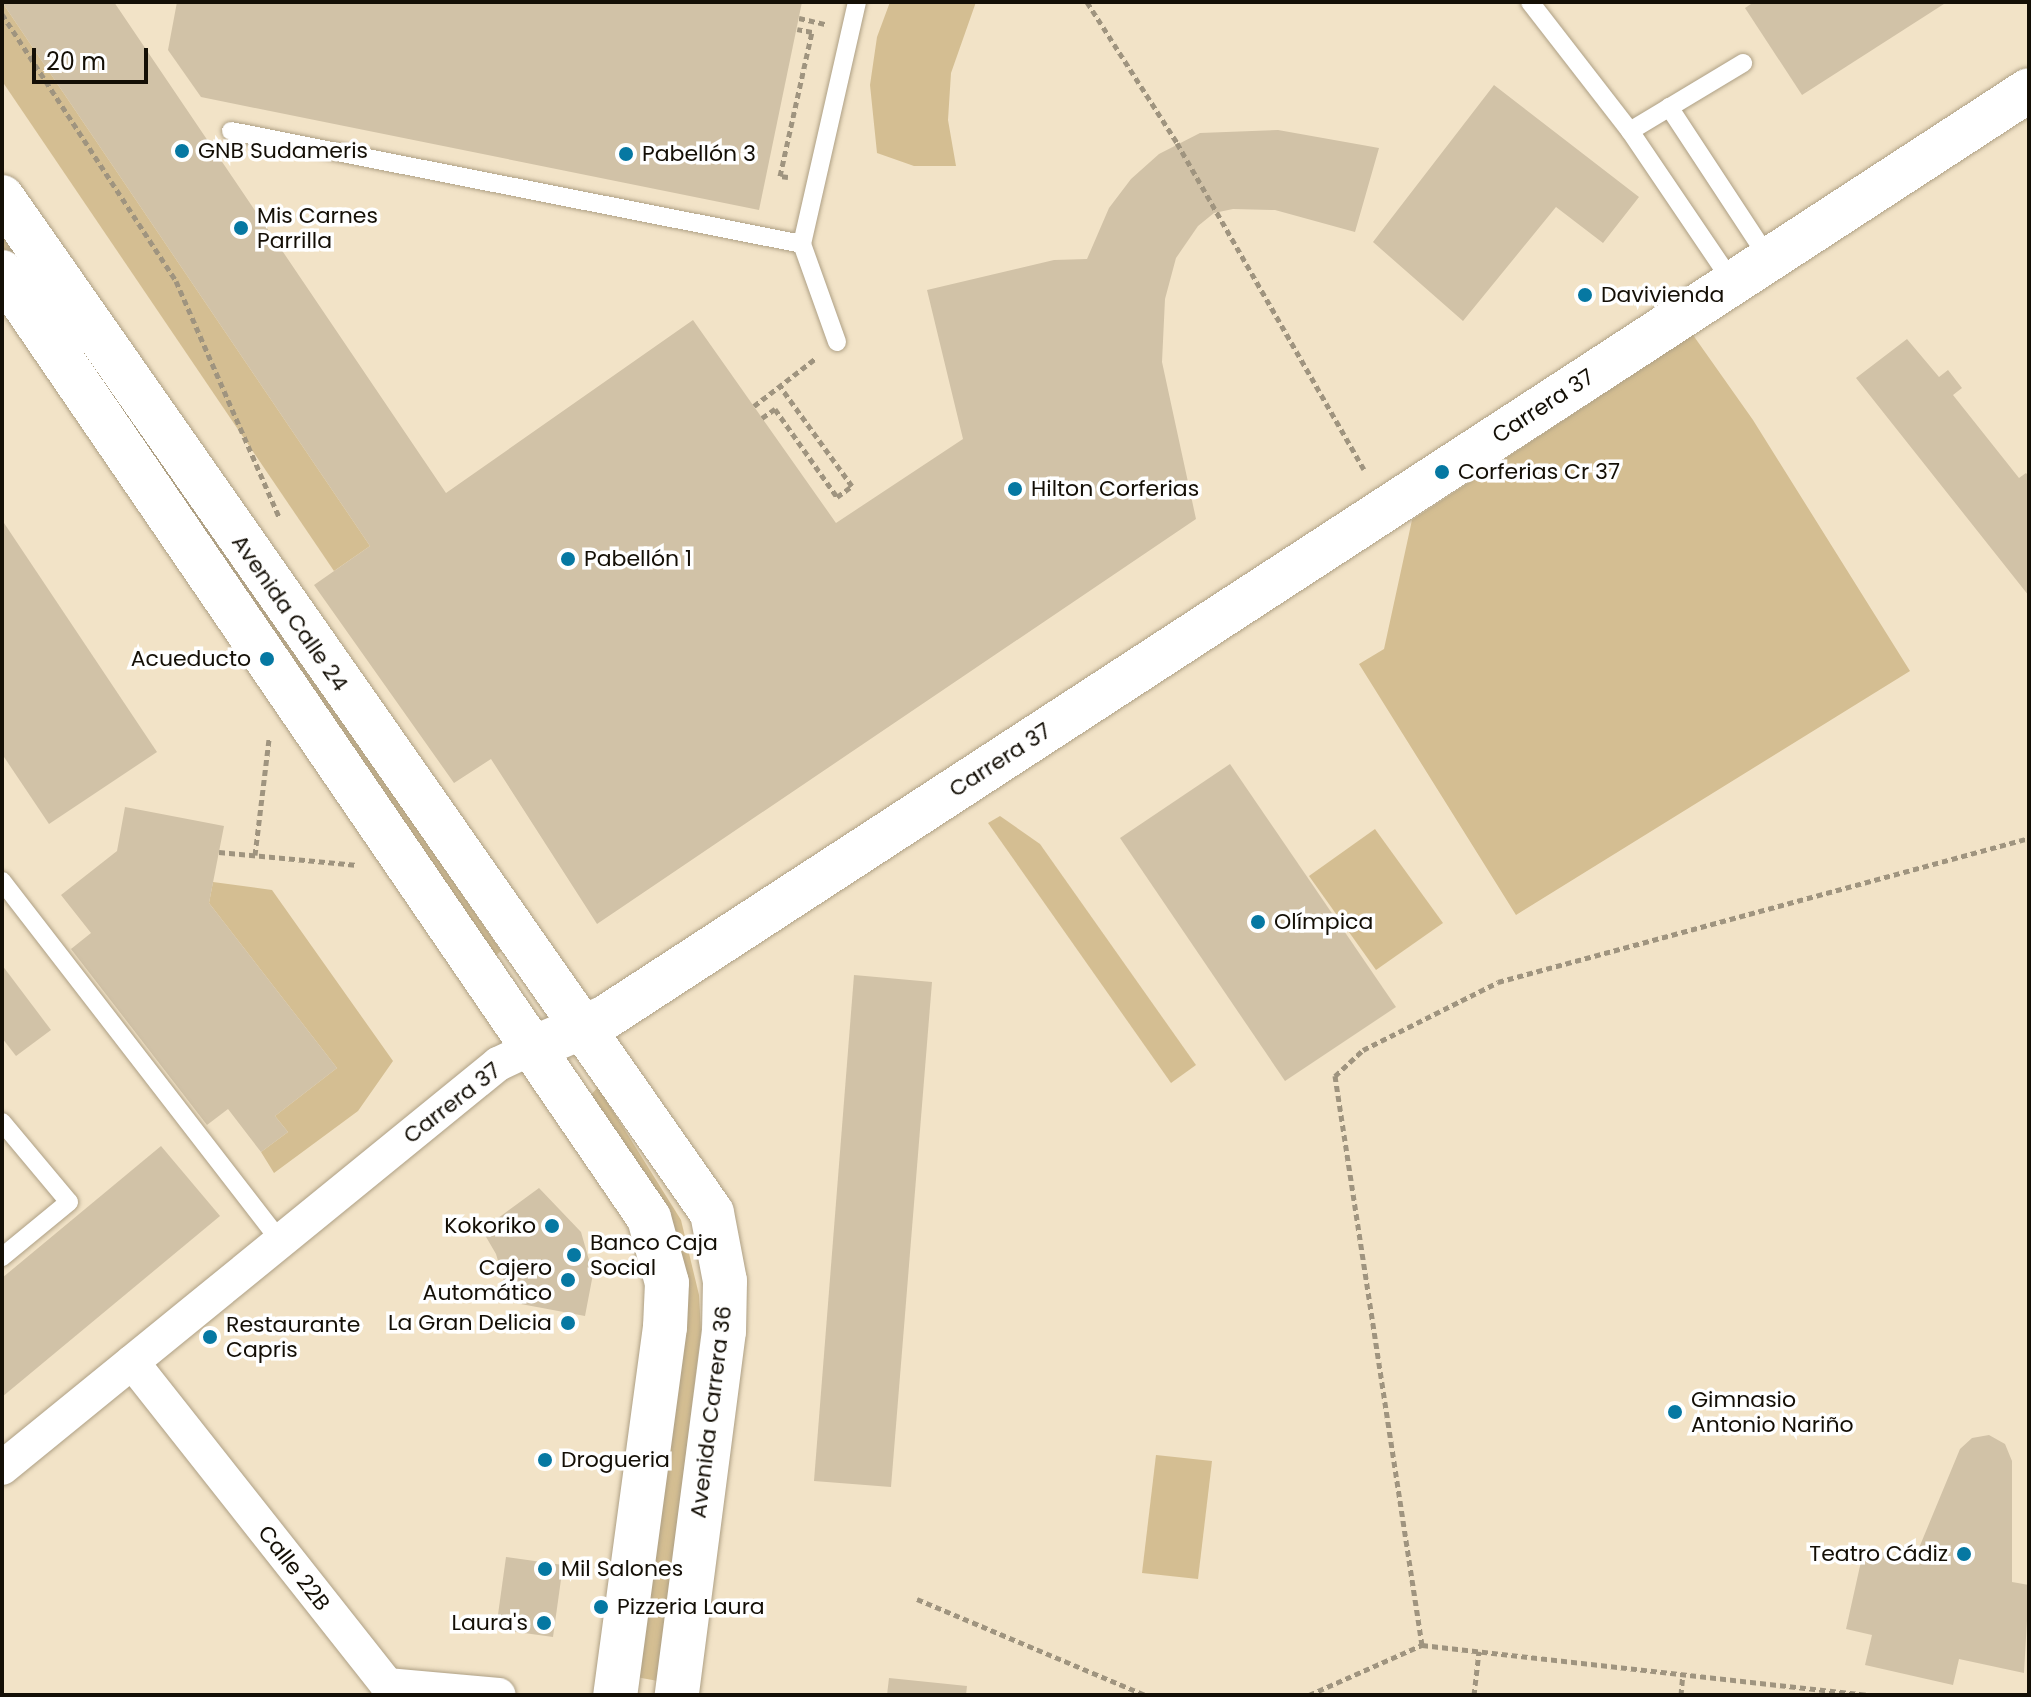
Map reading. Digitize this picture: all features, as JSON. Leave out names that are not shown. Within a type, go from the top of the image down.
[{"type":"main road","name":"Carrera 37","points":[[533,1048],[606,1017],[2029,90]]},
{"type":"main road","name":"Avenida Calle 24","points":[[2,197],[581,1028]]},
{"type":"main road","name":"Avenida Calle 24","points":[[2,272],[533,1048]]},
{"type":"main road","name":"Avenida Carrera 36","points":[[581,1028],[694,1185],[721,1238],[724,1331],[677,1695]]},
{"type":"main road","points":[[533,1048],[649,1218],[667,1283],[615,1695]]},
{"type":"street","name":"Carrera 37","points":[[2,1468],[498,1064],[533,1048]]},
{"type":"street","name":"Calle 22B","points":[[132,1362],[380,1690],[499,1695]]},
{"type":"lane","points":[[837,342],[802,244],[857,2]]},
{"type":"lane","points":[[1530,2],[1630,131],[1733,283]]},
{"type":"lane","points":[[1630,131],[1743,63]]},
{"type":"lane","points":[[1669,107],[1769,259]]},
{"type":"lane","points":[[231,131],[802,244]]},
{"type":"lane","points":[[2,881],[280,1241]]},
{"type":"lane","points":[[2,1122],[69,1202],[2,1257]]},
{"type":"path","points":[[1087,2],[1177,143],[1364,469]]},
{"type":"path","points":[[2,14],[176,281],[285,530]]},
{"type":"path","points":[[754,406],[837,342]]},
{"type":"path","points":[[762,418],[775,409],[837,497],[852,486],[781,386]]},
{"type":"path","points":[[255,855],[269,739]]},
{"type":"path","points":[[1422,1645],[1335,1076],[1363,1050],[1498,982],[2029,838]]},
{"type":"path","points":[[219,852],[358,865]]},
{"type":"path","points":[[917,1599],[1145,1695]]},
{"type":"path","points":[[1309,1695],[1422,1645],[1868,1695]]},
{"type":"path","points":[[1474,1695],[1479,1651]]},
{"type":"path","points":[[1681,1695],[1683,1674]]},
{"type":"shaded area","points":[[2,2],[370,546],[334,571],[2,81]]},
{"type":"shaded area","points":[[890,2],[976,2],[951,73],[948,120],[956,166],[914,166],[877,153],[870,85],[877,37]]},
{"type":"shaded area","points":[[2,224],[501,951],[491,960],[2,256]]},
{"type":"shaded area","points":[[1693,335],[1753,420],[1910,671],[1516,915],[1359,664],[1384,649],[1412,520]]},
{"type":"shaded area","points":[[1000,816],[1040,844],[1196,1065],[1171,1083],[988,823]]},
{"type":"shaded area","points":[[1375,829],[1443,923],[1376,970],[1309,876]]},
{"type":"shaded area","points":[[213,882],[272,890],[393,1061],[358,1111],[274,1173],[261,1152],[288,1132],[275,1116],[337,1068],[209,903]]},
{"type":"shaded area","points":[[598,1087],[681,1220],[699,1295],[701,1332],[658,1681],[636,1677],[679,1343],[588,1098]]},
{"type":"shaded area","points":[[1156,1455],[1212,1461],[1198,1579],[1142,1573]]},
{"type":"building","points":[[2,2],[114,2],[446,493],[693,320],[836,523],[963,439],[927,290],[1054,260],[1087,259],[1109,208],[1131,179],[1159,154],[1200,133],[1278,130],[1379,148],[1355,232],[1275,210],[1233,209],[1214,213],[1198,226],[1176,258],[1165,299],[1162,362],[1196,519],[597,924],[491,759],[454,783],[314,585],[370,546]]},
{"type":"building","name":"Pabellón 3","points":[[177,2],[802,2],[759,210],[201,97],[168,50]]},
{"type":"building","points":[[1754,2],[1947,2],[1802,95],[1745,8]]},
{"type":"building","points":[[1494,85],[1639,197],[1603,243],[1556,207],[1463,321],[1373,242]]},
{"type":"building","points":[[1907,339],[1939,377],[1948,370],[1962,388],[1953,395],[2019,478],[2026,473],[2029,477],[2029,596],[1856,378]]},
{"type":"building","points":[[2,520],[157,752],[49,824],[2,754]]},
{"type":"building","name":"Olímpica","points":[[1230,764],[1396,1007],[1285,1081],[1120,838]]},
{"type":"building","points":[[125,807],[224,826],[209,903],[337,1068],[275,1116],[288,1132],[261,1152],[228,1109],[207,1125],[71,949],[91,933],[61,895],[117,851]]},
{"type":"building","points":[[2,965],[51,1030],[16,1056],[2,1038]]},
{"type":"building","points":[[854,975],[932,982],[891,1487],[814,1481]]},
{"type":"building","points":[[161,1146],[220,1216],[2,1397],[2,1278]]},
{"type":"building","points":[[539,1188],[581,1232],[593,1274],[585,1316],[510,1302],[496,1254],[482,1230]]},
{"type":"building","name":"Teatro Cádiz","points":[[1989,1435],[2005,1444],[2012,1461],[2012,1582],[2029,1585],[2024,1673],[1959,1659],[1953,1685],[1865,1665],[1872,1635],[1846,1629],[1864,1548],[1914,1560],[1960,1449],[1972,1438]]},
{"type":"building","points":[[506,1557],[563,1565],[553,1637],[496,1629]]},
{"type":"building","points":[[889,1678],[967,1686],[966,1695],[887,1695]]},
{"type":"place","name":"GNB Sudameris","points":[[182,151]]},
{"type":"place","name":"Pabellón 3","points":[[626,154]]},
{"type":"place","name":"Mis Carnes Parrilla","points":[[241,228]]},
{"type":"place","name":"Davivienda","points":[[1585,295]]},
{"type":"place","name":"Corferias Cr 37","points":[[1442,472]]},
{"type":"place","name":"Hilton Corferias","points":[[1015,489]]},
{"type":"place","name":"Pabellón 1","points":[[568,559]]},
{"type":"place","name":"Acueducto","points":[[267,659]]},
{"type":"place","name":"Olímpica","points":[[1258,922]]},
{"type":"place","name":"Kokoriko","points":[[552,1226]]},
{"type":"place","name":"Banco Caja Social","points":[[574,1255]]},
{"type":"place","name":"Cajero Automático","points":[[568,1280]]},
{"type":"place","name":"La Gran Delicia","points":[[568,1323]]},
{"type":"place","name":"Restaurante Capris","points":[[210,1337]]},
{"type":"place","name":"Gimnasio Antonio Nariño","points":[[1675,1412]]},
{"type":"place","name":"Drogueria","points":[[545,1460]]},
{"type":"place","name":"Teatro Cádiz","points":[[1964,1554]]},
{"type":"place","name":"Mil Salones","points":[[545,1569]]},
{"type":"place","name":"Pizzeria Laura","points":[[601,1607]]},
{"type":"place","name":"Laura's","points":[[544,1623]]}]
